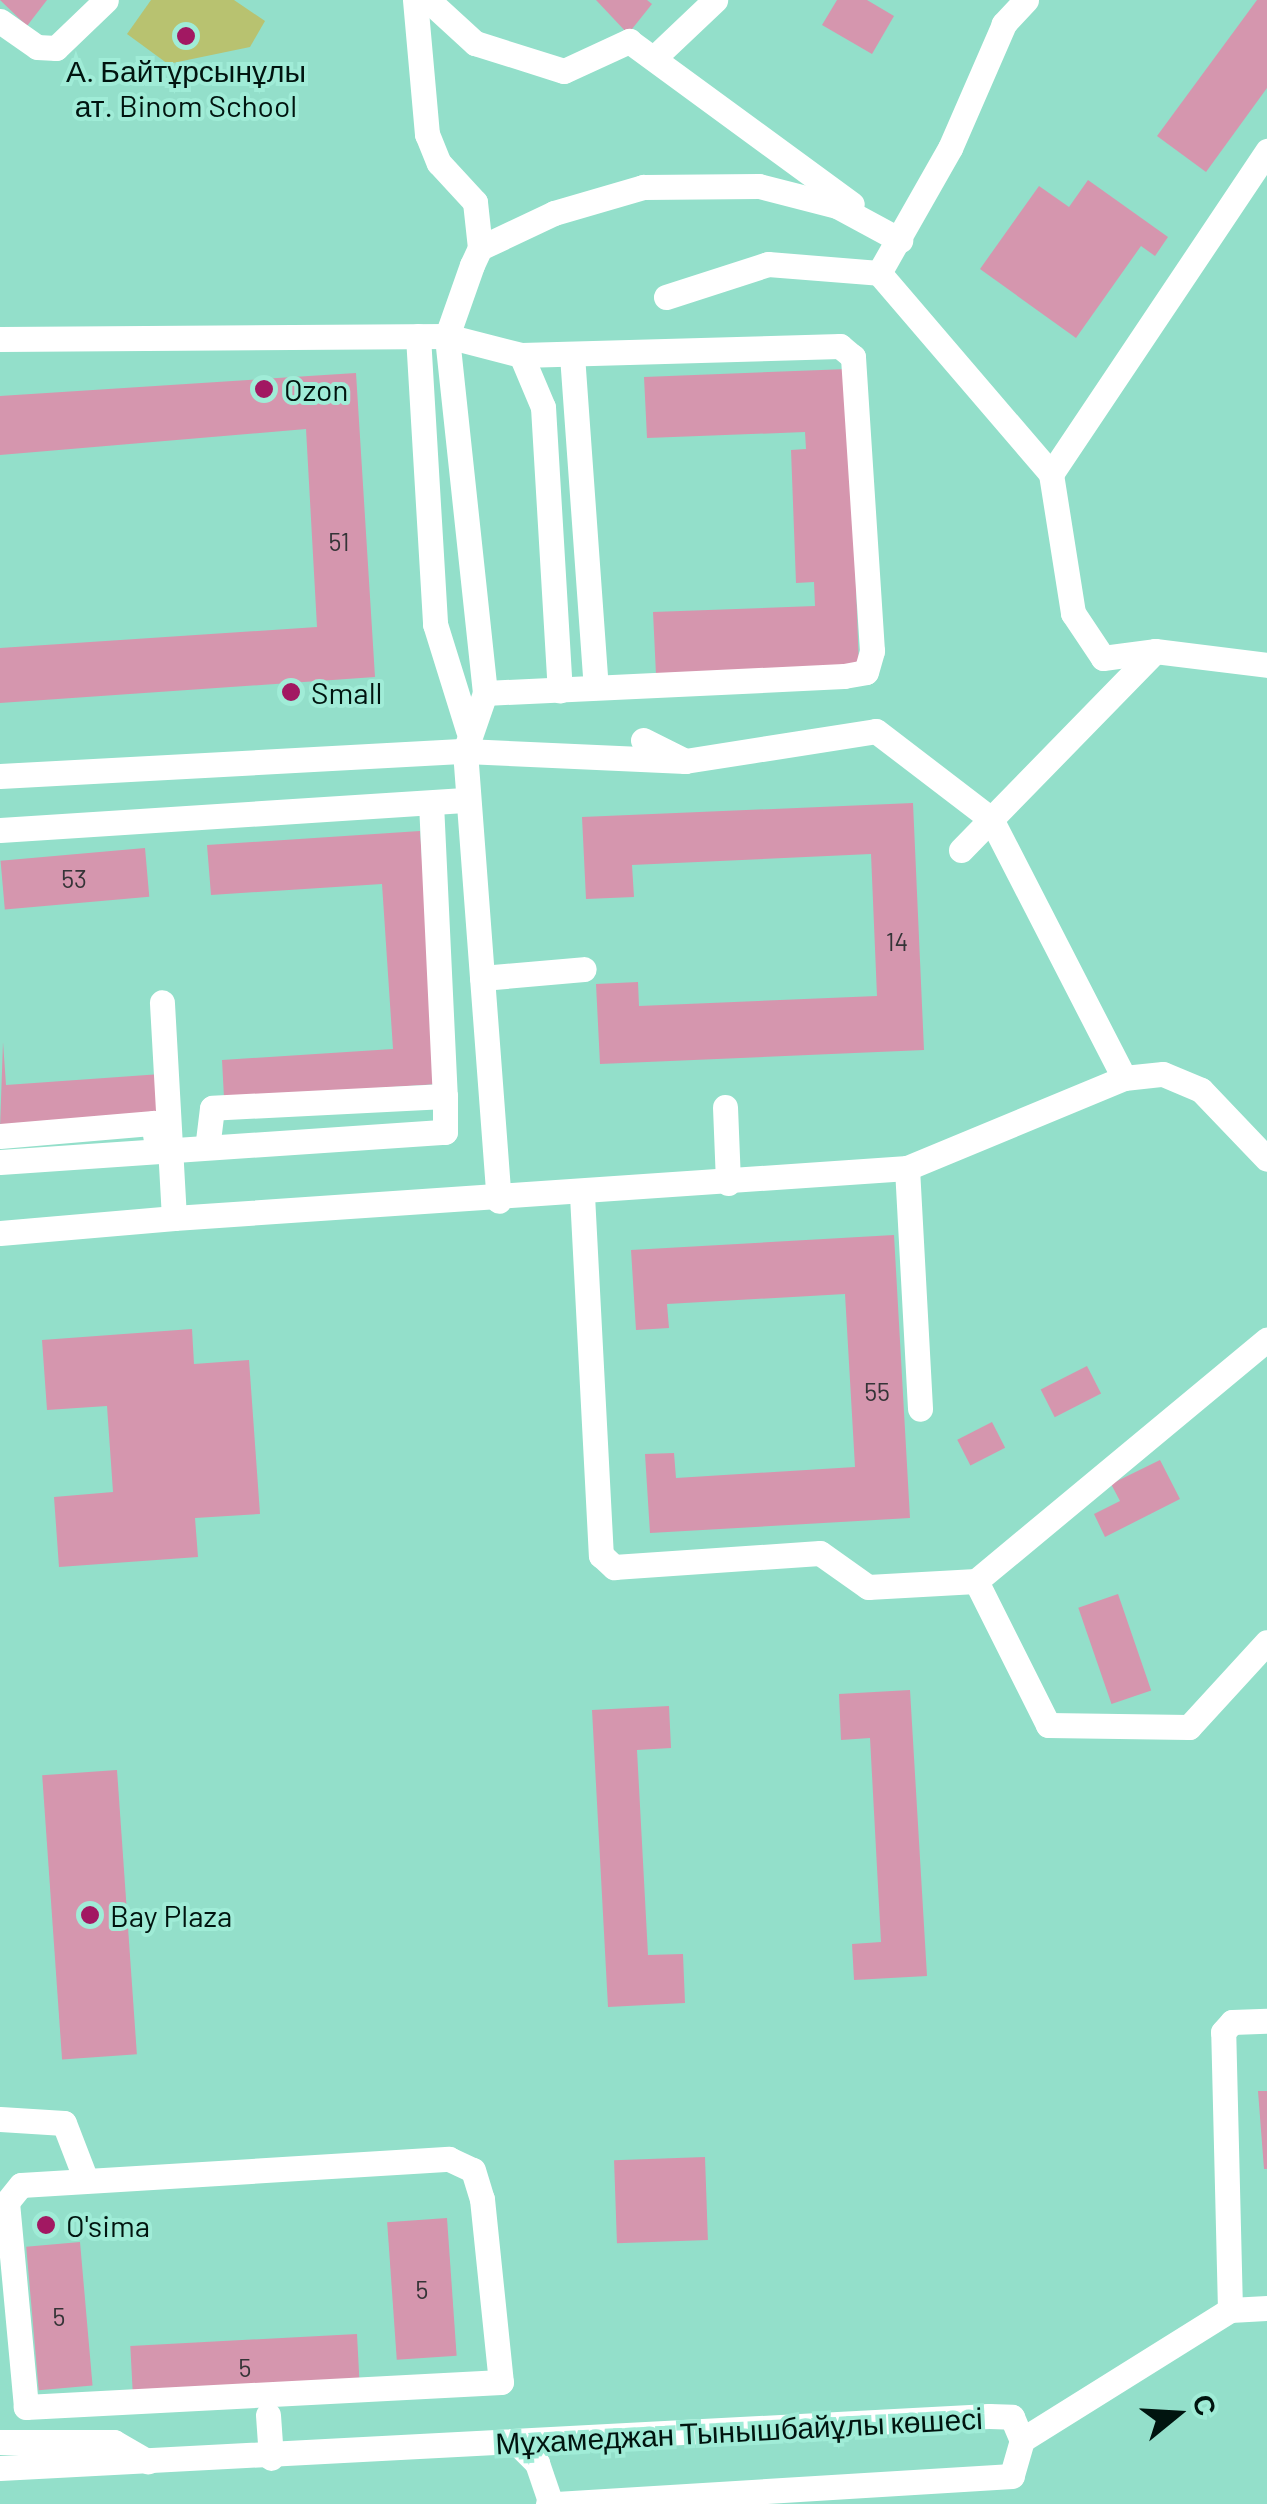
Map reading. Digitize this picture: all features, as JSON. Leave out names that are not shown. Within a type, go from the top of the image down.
[{"type":"street","points":[[0,21],[37,48],[56,48],[106,0]]},
{"type":"street","points":[[415,0],[427,134],[439,164],[475,202],[480,248],[448,336],[485,693],[466,740]]},
{"type":"street","points":[[428,0],[475,43],[564,71],[629,42],[655,56],[900,240]]},
{"type":"street","points":[[655,56],[715,0]]},
{"type":"street","points":[[879,273],[900,240],[1004,24],[1026,0]]},
{"type":"street","points":[[1051,474],[1267,151]]},
{"type":"street","points":[[480,248],[594,198],[689,186],[759,186],[837,206],[900,240]]},
{"type":"street","points":[[666,297],[768,264],[879,273],[1051,474],[1073,613],[1102,658],[1155,651],[1267,665]]},
{"type":"street","points":[[418,336],[435,624],[466,740],[499,1201]]},
{"type":"street","points":[[0,338],[448,336],[521,355],[823,342],[853,357],[866,672],[485,693]]},
{"type":"street","points":[[521,355],[543,406],[560,690]]},
{"type":"street","points":[[572,355],[596,686]]},
{"type":"street","points":[[961,850],[1155,651]]},
{"type":"street","points":[[0,776],[466,740],[685,761],[876,731],[991,818],[1124,1078]]},
{"type":"street","points":[[643,740],[685,761]]},
{"type":"street","points":[[0,830],[468,800]]},
{"type":"street","points":[[0,1162],[446,1132],[431,803]]},
{"type":"street","points":[[482,978],[584,970]]},
{"type":"street","points":[[162,1002],[166,1149],[174,1218]]},
{"type":"street","points":[[0,1233],[174,1218],[499,1201],[907,1168],[1124,1078],[1163,1074],[1201,1090],[1267,1159]]},
{"type":"street","points":[[207,1148],[212,1108],[445,1096]]},
{"type":"street","points":[[724,1107],[728,1183]]},
{"type":"street","points":[[0,1136],[153,1123],[166,1149]]},
{"type":"street","points":[[907,1168],[920,1410]]},
{"type":"street","points":[[582,1195],[601,1555],[629,1567],[820,1553],[868,1586],[976,1581],[1267,1339]]},
{"type":"street","points":[[976,1581],[1048,1725],[1188,1727],[1267,1642]]},
{"type":"street","points":[[1230,2310],[1223,2032],[1232,2022],[1267,2021]]},
{"type":"street","points":[[0,2119],[64,2123],[86,2180]]},
{"type":"street","points":[[449,2159],[473,2170],[501,2382],[26,2407],[7,2202],[20,2185],[86,2180],[449,2159]]},
{"type":"street","points":[[1022,2440],[1230,2310],[1267,2308]]},
{"type":"street","points":[[268,2414],[271,2458]]},
{"type":"street","name":"Мұхамеджан Тынышбайұлы көшесі","points":[[0,2468],[271,2458],[990,2416],[1012,2417],[1022,2440],[1012,2476],[549,2504]]},
{"type":"street","points":[[0,2442],[114,2442],[148,2462]]},
{"type":"street","points":[[516,2442],[537,2463],[549,2504]]},
{"type":"green space","points":[[151,0],[234,0],[265,21],[250,47],[168,64],[127,34]]},
{"type":"building","points":[[0,0],[47,0],[27,26]]},
{"type":"building","points":[[596,0],[647,0],[652,4],[628,34]]},
{"type":"building","points":[[837,0],[867,0],[894,16],[872,54],[822,25]]},
{"type":"building","points":[[1257,0],[1267,0],[1267,88],[1206,172],[1157,136]]},
{"type":"building","points":[[1088,180],[1168,237],[1155,256],[1141,246],[1076,338],[980,269],[1039,186],[1069,207]]},
{"type":"building","points":[[848,369],[859,668],[656,675],[653,612],[815,606],[814,582],[796,583],[791,450],[806,449],[805,432],[647,438],[644,377]]},
{"type":"building","points":[[356,373],[375,677],[0,703],[0,648],[317,627],[306,429],[0,455],[0,396]]},
{"type":"building","points":[[913,803],[924,1050],[600,1064],[596,984],[638,982],[639,1006],[877,996],[871,854],[632,865],[634,897],[586,899],[582,817]]},
{"type":"building","points":[[420,831],[438,1084],[224,1098],[222,1060],[393,1049],[382,884],[211,895],[207,845]]},
{"type":"building","points":[[145,848],[149,897],[5,909],[1,861]]},
{"type":"building","points":[[3,1042],[6,1085],[161,1074],[164,1116],[0,1128]]},
{"type":"building","points":[[894,1235],[910,1518],[650,1533],[645,1454],[674,1453],[676,1478],[855,1467],[845,1294],[667,1304],[669,1328],[636,1330],[631,1250]]},
{"type":"building","points":[[192,1329],[194,1364],[249,1360],[260,1514],[195,1518],[198,1557],[59,1567],[54,1497],[113,1492],[107,1406],[47,1410],[42,1340]]},
{"type":"building","points":[[1087,1366],[1101,1394],[1055,1417],[1041,1390]]},
{"type":"building","points":[[992,1422],[1005,1448],[970,1466],[957,1440]]},
{"type":"building","points":[[1160,1460],[1180,1499],[1105,1537],[1094,1514],[1120,1501],[1111,1484]]},
{"type":"building","points":[[1118,1594],[1151,1690],[1111,1704],[1078,1608]]},
{"type":"building","points":[[910,1690],[927,1976],[854,1980],[852,1944],[881,1942],[870,1738],[841,1740],[839,1694]]},
{"type":"building","points":[[669,1706],[671,1748],[637,1750],[648,1955],[683,1954],[685,2003],[608,2007],[592,1710]]},
{"type":"building","name":"Bay Plaza","points":[[117,1770],[137,2054],[62,2060],[42,1775]]},
{"type":"building","points":[[1258,2091],[1267,2091],[1267,2169],[1264,2169]]},
{"type":"building","points":[[705,2157],[708,2240],[617,2243],[614,2160]]},
{"type":"building","points":[[447,2218],[457,2356],[397,2360],[387,2222]]},
{"type":"building","points":[[80,2242],[93,2385],[39,2390],[26,2247]]},
{"type":"building","points":[[357,2334],[360,2385],[133,2397],[130,2346]]},
{"type":"place","name":"А. Байтұрсынұлы ат. Binom School","points":[[186,36]]},
{"type":"place","name":"Ozon","points":[[264,389]]},
{"type":"place","name":"Small","points":[[291,692]]},
{"type":"place","name":"Bay Plaza","points":[[90,1915]]},
{"type":"place","name":"O'sima","points":[[46,2225]]}]
